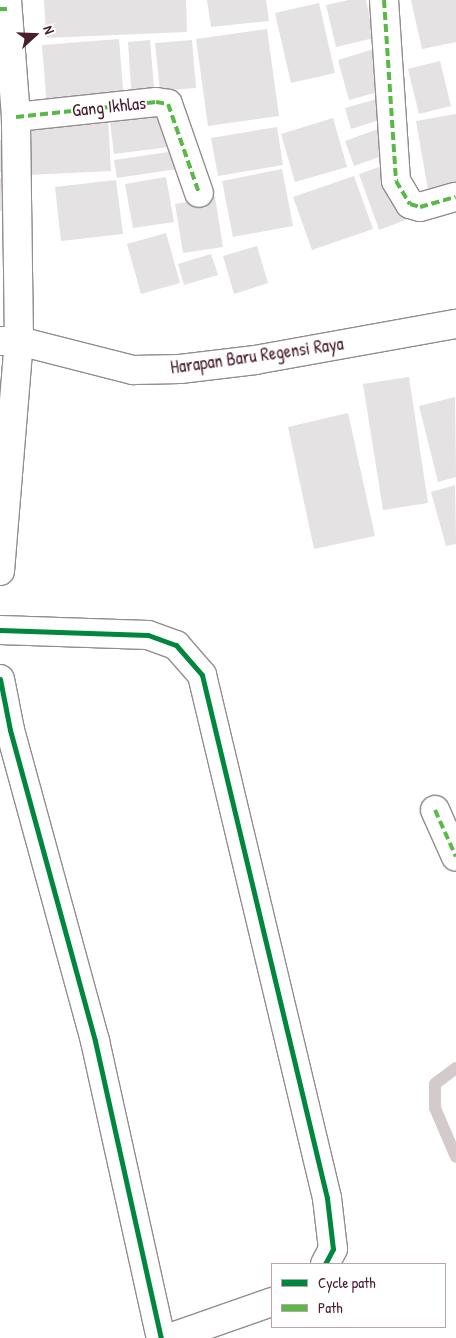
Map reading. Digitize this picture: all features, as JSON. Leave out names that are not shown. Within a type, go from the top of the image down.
[{"type":"street","points":[[384,0],[396,181],[410,204],[420,207],[456,197]]},
{"type":"street","points":[[0,571],[16,117],[5,6]]},
{"type":"street","name":"Gang Ikhlas","points":[[16,117],[156,102],[168,104],[199,193]]},
{"type":"street","name":"Harapan Baru Regensi Raya","points":[[9,341],[133,370],[180,369],[255,360],[456,324]]},
{"type":"street","points":[[0,630],[148,636],[176,645],[202,675],[327,1198],[333,1249],[326,1263]]},
{"type":"street","points":[[0,679],[10,730],[95,1041],[161,1338]]},
{"type":"street","points":[[435,810],[456,857]]},
{"type":"street","points":[[169,1338],[271,1302]]},
{"type":"building","points":[[44,0],[186,0],[187,32],[46,38]]},
{"type":"building","points":[[207,0],[266,0],[269,21],[211,27]]},
{"type":"building","points":[[349,0],[366,0],[374,38],[336,47],[326,5]]},
{"type":"building","points":[[411,0],[456,0],[456,42],[422,49]]},
{"type":"building","points":[[319,3],[335,73],[291,83],[275,13]]},
{"type":"building","points":[[267,29],[279,116],[208,126],[196,39]]},
{"type":"building","points":[[119,39],[124,102],[47,108],[42,45]]},
{"type":"building","points":[[150,40],[155,100],[132,101],[128,42]]},
{"type":"building","points":[[192,40],[196,88],[160,91],[155,43]]},
{"type":"building","points":[[374,49],[385,90],[349,100],[338,60]]},
{"type":"building","points":[[440,61],[451,106],[419,114],[408,69]]},
{"type":"building","points":[[380,98],[386,118],[351,129],[345,108]]},
{"type":"building","points":[[173,114],[177,146],[114,154],[110,122]]},
{"type":"building","points":[[456,114],[456,185],[428,190],[416,121]]},
{"type":"building","points":[[333,118],[347,167],[295,182],[281,134]]},
{"type":"building","points":[[108,119],[111,171],[27,175],[25,123]]},
{"type":"building","points":[[277,127],[283,165],[218,176],[211,138]]},
{"type":"building","points":[[381,128],[390,153],[354,166],[345,141]]},
{"type":"building","points":[[0,140],[16,141],[15,173],[0,172]]},
{"type":"building","points":[[182,150],[184,168],[117,178],[114,160]]},
{"type":"building","points":[[388,164],[408,219],[379,230],[359,174]]},
{"type":"building","points":[[282,169],[293,226],[233,237],[222,181]]},
{"type":"building","points":[[354,176],[373,229],[312,250],[293,197]]},
{"type":"building","points":[[166,177],[174,222],[133,228],[125,184]]},
{"type":"building","points":[[0,178],[16,179],[15,211],[0,211]]},
{"type":"building","points":[[116,180],[123,234],[61,241],[55,187]]},
{"type":"building","points":[[215,197],[223,247],[183,253],[175,204]]},
{"type":"building","points":[[166,233],[180,283],[141,294],[127,244]]},
{"type":"building","points":[[257,246],[268,283],[234,294],[223,256]]},
{"type":"building","points":[[211,254],[218,275],[184,285],[178,264]]},
{"type":"building","points":[[409,377],[428,503],[383,510],[363,384]]},
{"type":"building","points":[[455,397],[456,477],[438,482],[419,406]]},
{"type":"building","points":[[348,413],[375,536],[314,549],[288,427]]},
{"type":"building","points":[[455,485],[456,544],[446,546],[431,492]]},
{"type":"waterway","points":[[456,1068],[435,1084],[435,1108],[456,1157]]},
{"type":"marked path","points":[[384,0],[396,181],[410,204],[420,207],[456,197]]},
{"type":"marked path","points":[[0,9],[7,9]]},
{"type":"marked path","points":[[16,117],[156,102],[168,104],[199,193]]},
{"type":"marked path","points":[[435,810],[456,857]]},
{"type":"cycle path","points":[[0,630],[148,635],[176,645],[202,675],[327,1198],[333,1249],[326,1263]]},
{"type":"cycle path","points":[[0,679],[10,730],[95,1041],[161,1338]]}]
